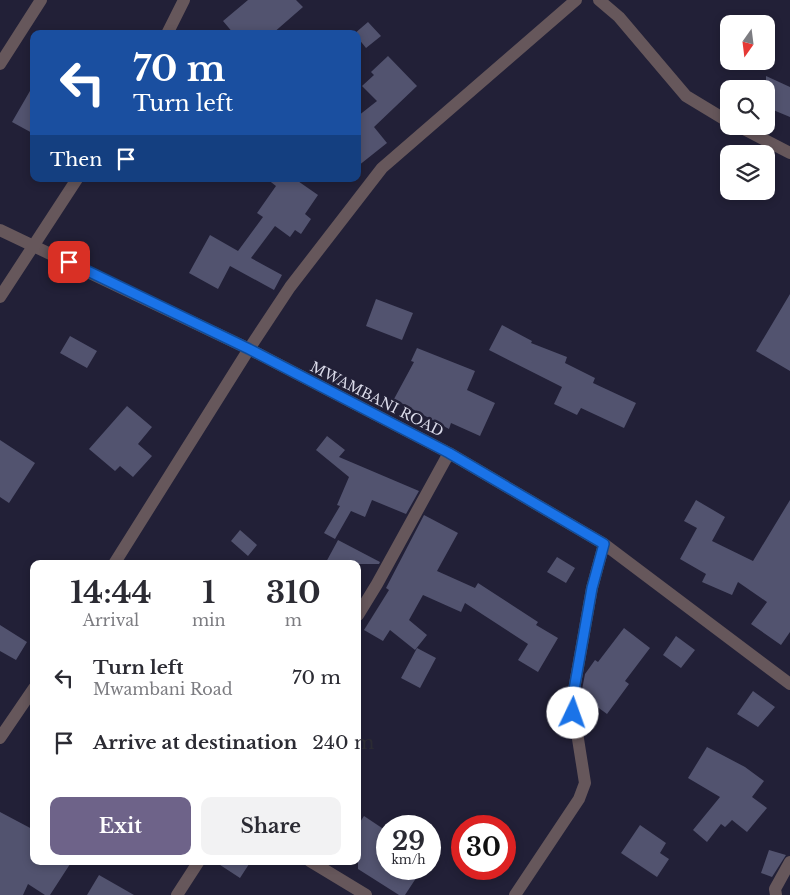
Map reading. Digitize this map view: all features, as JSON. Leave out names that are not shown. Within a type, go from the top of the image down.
[{"type":"street","points":[[0,64],[41,0]]},
{"type":"street","points":[[168,30],[184,0]]},
{"type":"street","points":[[117,560],[290,287],[382,168],[576,0]]},
{"type":"street","points":[[598,0],[619,17],[686,96],[720,117]]},
{"type":"street","points":[[755,135],[790,153]]},
{"type":"street","points":[[0,297],[75,182]]},
{"type":"street","name":"MWAMBANI ROAD","points":[[0,230],[249,349],[449,453],[604,544],[790,684]]},
{"type":"street","points":[[361,610],[449,453]]},
{"type":"street","points":[[515,895],[578,799],[584,783],[572,701],[592,588],[604,544]]},
{"type":"street","points":[[0,738],[30,694]]},
{"type":"street","points":[[776,895],[776,889],[790,862]]},
{"type":"street","points":[[177,895],[197,865]]},
{"type":"street","points":[[317,865],[366,895]]},
{"type":"building","points":[[248,0],[296,0],[303,7],[277,30],[231,30],[223,21]]},
{"type":"building","points":[[368,22],[381,36],[366,48],[361,42],[361,30],[359,30]]},
{"type":"building","points":[[388,56],[417,86],[374,127],[387,143],[361,164],[361,114],[377,101],[362,86],[374,75],[371,72]]},
{"type":"building","points":[[766,76],[775,80],[766,80]]},
{"type":"building","points":[[775,80],[790,87],[790,117],[775,111]]},
{"type":"building","points":[[30,91],[30,132],[12,122]]},
{"type":"building","points":[[271,182],[299,182],[318,195],[305,214],[311,219],[301,234],[295,230],[290,237],[275,226],[251,258],[282,275],[274,290],[230,266],[218,289],[189,273],[210,235],[238,251],[263,217],[257,213],[276,186]]},
{"type":"building","points":[[790,294],[790,371],[756,351]]},
{"type":"building","points":[[376,299],[413,313],[402,340],[366,326]]},
{"type":"building","points":[[502,325],[532,341],[531,343],[567,357],[565,363],[595,378],[593,383],[636,403],[624,428],[581,408],[577,415],[554,404],[562,387],[489,350]]},
{"type":"building","points":[[70,336],[97,351],[87,368],[60,353]]},
{"type":"building","points":[[417,348],[475,371],[467,390],[495,403],[480,436],[451,423],[449,429],[394,399],[414,362],[411,361]]},
{"type":"building","points":[[127,406],[152,427],[138,444],[152,456],[133,477],[120,466],[115,471],[89,449]]},
{"type":"building","points":[[327,436],[345,450],[339,457],[419,491],[406,514],[372,500],[365,517],[351,511],[335,539],[324,533],[340,506],[337,505],[349,477],[316,450]]},
{"type":"building","points":[[0,440],[35,463],[9,503],[0,497]]},
{"type":"building","points":[[696,500],[725,517],[712,541],[753,561],[790,500],[790,632],[781,645],[751,624],[767,602],[738,582],[732,595],[702,582],[706,574],[680,559],[697,528],[684,521]]},
{"type":"building","points":[[424,515],[458,533],[437,571],[475,588],[478,583],[538,622],[536,625],[558,638],[538,672],[518,660],[528,644],[465,603],[461,612],[423,595],[409,620],[427,635],[415,650],[390,630],[383,641],[364,630],[389,590],[386,588]]},
{"type":"building","points":[[240,530],[257,545],[248,556],[231,541]]},
{"type":"building","points":[[338,540],[380,562],[379,564],[361,564],[361,560],[327,560]]},
{"type":"building","points":[[557,557],[575,568],[566,583],[547,572]]},
{"type":"building","points":[[0,625],[27,642],[16,660],[0,651]]},
{"type":"building","points":[[624,628],[650,648],[625,681],[629,684],[607,714],[581,695],[585,674],[595,660],[598,662]]},
{"type":"building","points":[[676,636],[695,650],[681,668],[663,655]]},
{"type":"building","points":[[417,648],[436,658],[420,688],[401,678]]},
{"type":"building","points":[[753,691],[775,707],[758,727],[737,714]]},
{"type":"building","points":[[707,747],[745,767],[764,781],[752,797],[767,808],[747,832],[732,820],[725,827],[721,824],[707,842],[693,830],[720,797],[688,778]]},
{"type":"building","points":[[0,812],[30,828],[30,865],[69,865],[50,895],[45,895],[28,884],[23,895],[0,895]]},
{"type":"building","points":[[364,816],[376,824],[376,880],[415,880],[405,895],[399,895],[358,869],[358,865],[361,865],[361,820]]},
{"type":"building","points":[[640,825],[666,843],[660,853],[669,859],[657,877],[621,853]]},
{"type":"building","points":[[769,850],[786,855],[772,877],[761,873]]},
{"type":"building","points":[[220,865],[248,865],[240,878]]},
{"type":"building","points":[[99,875],[134,895],[87,895]]},
{"type":"route","points":[[69,262],[249,349],[449,453],[604,544],[592,588],[572,701],[573,713]]}]
